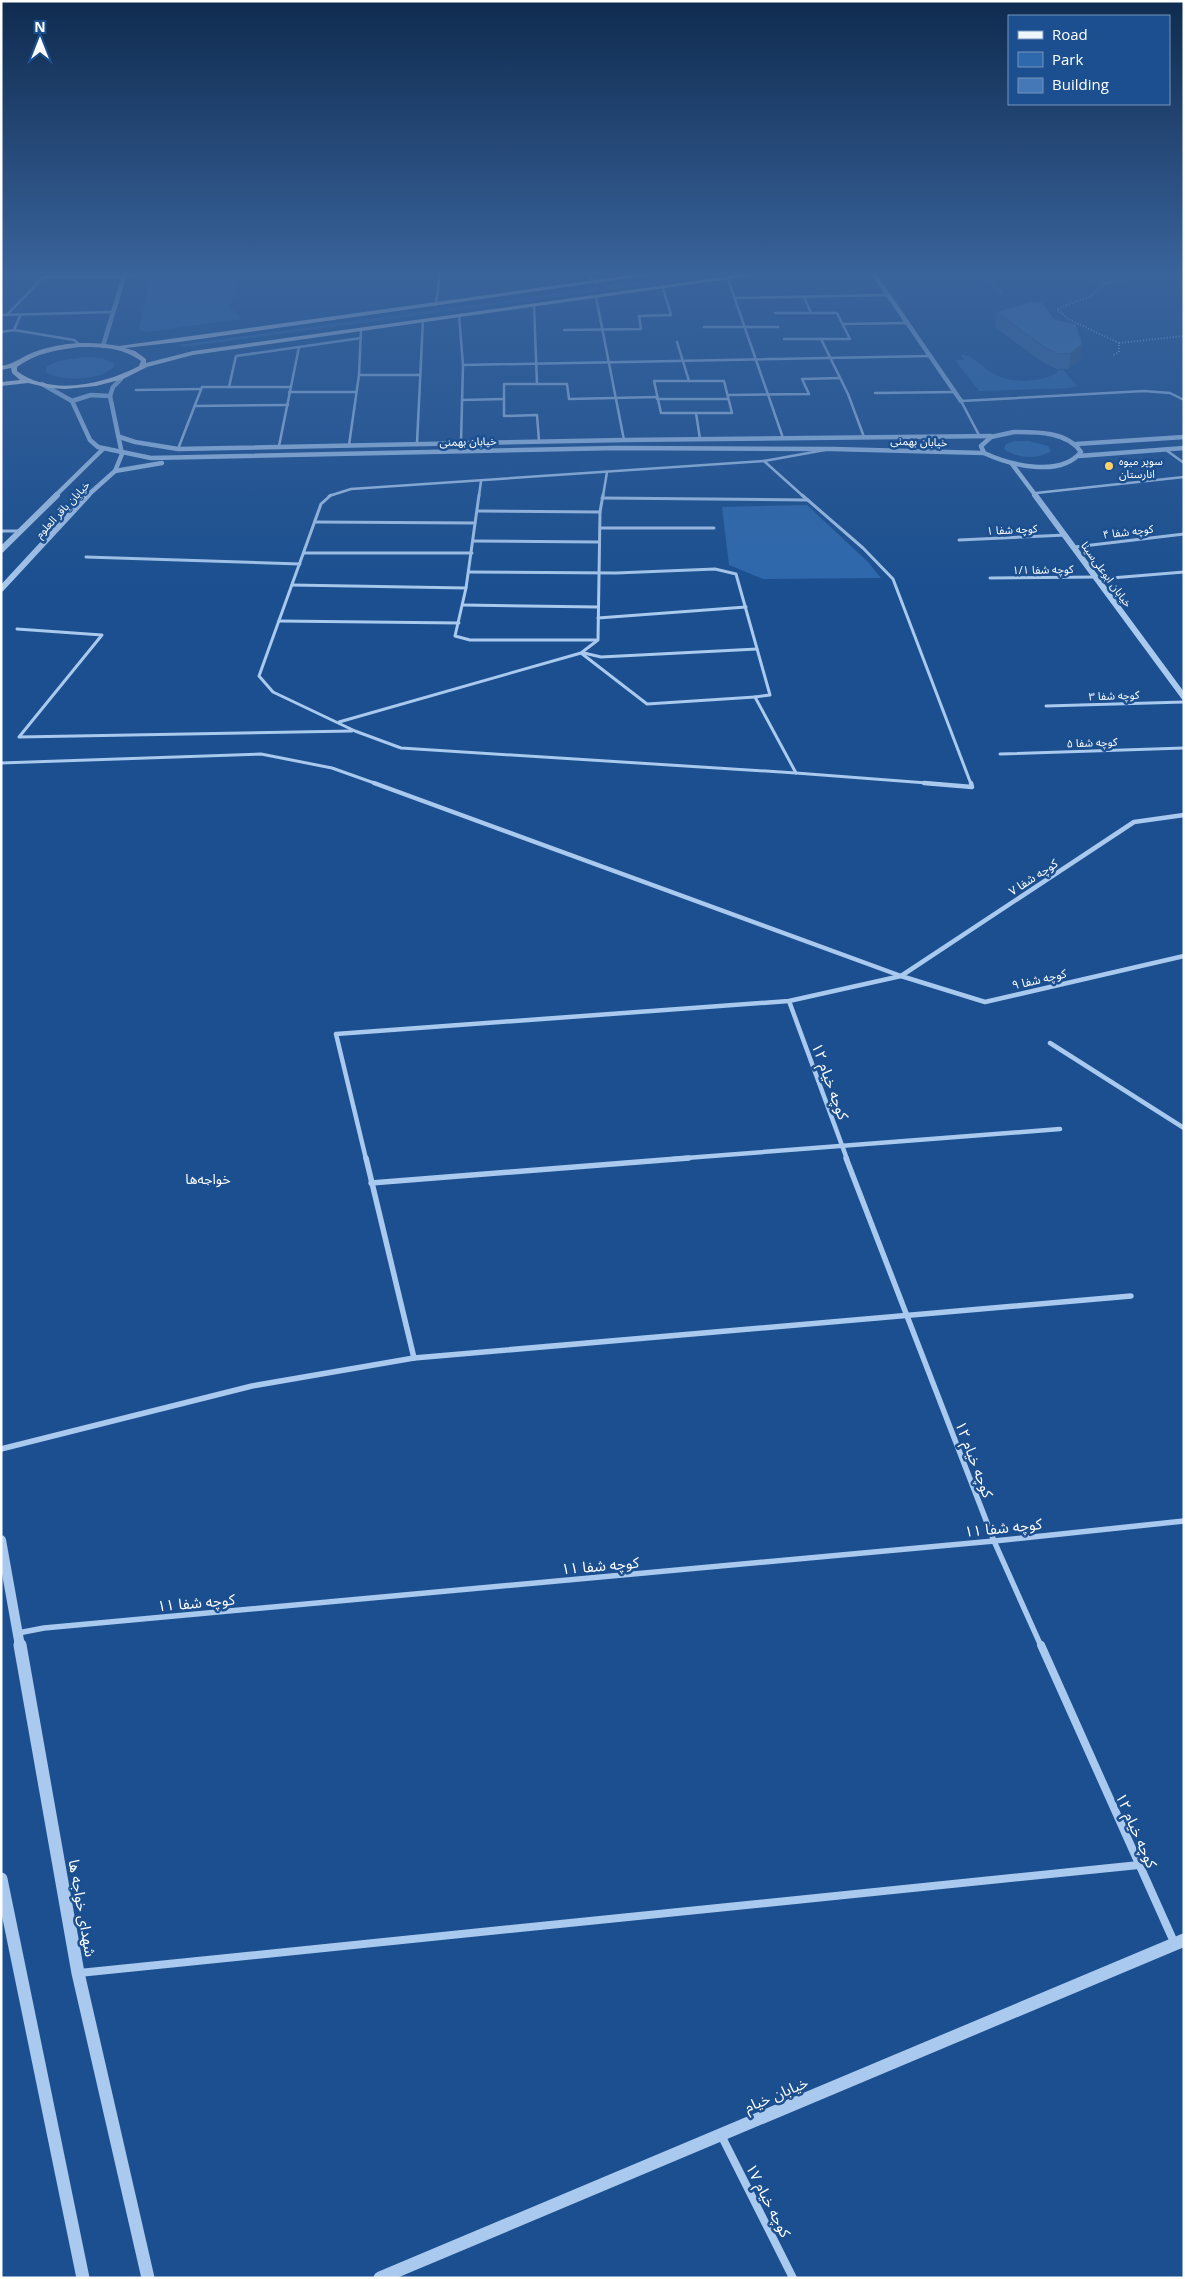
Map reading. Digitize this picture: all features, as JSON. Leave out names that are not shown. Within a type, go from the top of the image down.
[{"type":"main road","points":[[24,379],[42,384],[82,386],[119,379]]},
{"type":"main road","points":[[1,384],[28,381]]},
{"type":"street","points":[[72,401],[81,396],[97,394],[110,396],[113,387],[121,379]]},
{"type":"street","points":[[229,387],[231,379]]},
{"type":"street","points":[[279,446],[292,379]]},
{"type":"street","points":[[349,445],[358,379]]},
{"type":"street","points":[[417,443],[420,379]]},
{"type":"street","points":[[462,442],[463,379]]},
{"type":"street","points":[[537,379],[537,384]]},
{"type":"street","points":[[612,379],[624,440]]},
{"type":"street","points":[[763,379],[783,438]]},
{"type":"street","points":[[539,441],[537,415],[504,416],[504,384],[567,384],[569,399],[728,397],[809,394],[802,379]]},
{"type":"street","points":[[841,379],[864,437]]},
{"type":"street","points":[[946,379],[961,401],[980,437]]},
{"type":"street","points":[[724,381],[728,397],[732,413],[661,413],[654,382],[724,381]]},
{"type":"street","points":[[42,384],[72,401],[90,440],[98,447],[104,449]]},
{"type":"street","points":[[136,390],[201,389],[202,387],[290,387]]},
{"type":"street","points":[[178,449],[201,389]]},
{"type":"street","points":[[961,401],[1144,391],[1163,392],[1179,396],[1184,400]]},
{"type":"street","points":[[290,392],[356,392]]},
{"type":"street","points":[[875,393],[955,392]]},
{"type":"street","name":"خیابان باقر العلوم","points":[[1,589],[95,487],[115,471],[122,454],[110,396]]},
{"type":"street","points":[[462,400],[504,400]]},
{"type":"street","points":[[195,406],[288,405]]},
{"type":"street","points":[[696,413],[700,439]]},
{"type":"street","name":"خیابان بهمنی","points":[[120,437],[135,442],[178,449],[462,442],[980,437],[1028,432],[1056,436],[1076,444]]},
{"type":"street","points":[[984,453],[980,446],[991,436]]},
{"type":"street","points":[[1079,456],[1080,452],[1076,444],[1184,438]]},
{"type":"street","name":"خیابان بهمنی","points":[[104,449],[122,454],[151,458],[617,448],[833,449],[984,453],[1012,464]]},
{"type":"street","points":[[1012,464],[1054,465],[1066,463],[1079,456],[1184,448]]},
{"type":"street","name":"خیابان باقر العلوم","points":[[1,550],[104,449]]},
{"type":"street","points":[[764,461],[788,478],[808,500],[878,559],[893,579],[972,787],[796,773],[401,748],[355,731],[273,692],[259,676],[321,504],[330,495],[351,489],[764,461],[833,449]]},
{"type":"street","points":[[1166,450],[1184,463]]},
{"type":"street","points":[[115,471],[184,458]]},
{"type":"street","name":"خیابان ابوعلی‌سینا","points":[[1012,464],[1036,493],[1184,697]]},
{"type":"street","points":[[598,640],[600,512],[606,472]]},
{"type":"street","points":[[1036,493],[1184,477]]},
{"type":"street","points":[[481,481],[469,572],[455,636],[470,640],[598,640]]},
{"type":"street","points":[[602,498],[808,500]]},
{"type":"street","points":[[478,511],[600,512]]},
{"type":"street","points":[[315,522],[476,523]]},
{"type":"street","points":[[600,528],[714,528]]},
{"type":"street","points":[[1,531],[21,531]]},
{"type":"street","name":"کوچه شفا ۴","points":[[1075,546],[1184,534]]},
{"type":"street","name":"کوچه شفا ۱","points":[[959,540],[1066,535]]},
{"type":"street","points":[[473,541],[599,542]]},
{"type":"street","points":[[304,552],[472,553]]},
{"type":"street","points":[[86,557],[300,564]]},
{"type":"street","points":[[469,572],[600,572],[715,569],[736,574],[770,695],[647,704],[581,653]]},
{"type":"street","name":"کوچه شفا ۱/۱","points":[[990,578],[1098,578],[1184,572]]},
{"type":"street","points":[[292,585],[466,588]]},
{"type":"street","points":[[463,605],[598,606]]},
{"type":"street","points":[[598,618],[746,607]]},
{"type":"street","points":[[279,621],[459,623]]},
{"type":"street","points":[[17,629],[102,635],[19,737],[355,731]]},
{"type":"street","points":[[339,722],[581,653],[598,640]]},
{"type":"street","points":[[581,653],[601,657],[757,648]]},
{"type":"street","points":[[755,697],[796,773]]},
{"type":"street","name":"کوچه شفا ۳","points":[[1046,706],[1184,702]]},
{"type":"street","name":"کوچه شفا ۵","points":[[1000,754],[1184,748]]},
{"type":"street","name":"کوچه شفا ۹","points":[[1,763],[261,754],[332,768],[901,976],[985,1002],[1184,956]]},
{"type":"street","name":"کوچه شفا ۷","points":[[901,976],[1134,822],[1184,815]]},
{"type":"street","points":[[414,1358],[336,1034],[789,1001],[901,976]]},
{"type":"street","name":"کوچه خیام ۱۲","points":[[789,1001],[842,1147],[994,1541],[1139,1865],[1179,1942]]},
{"type":"street","points":[[1050,1043],[1184,1128]]},
{"type":"street","points":[[371,1183],[1060,1129]]},
{"type":"street","points":[[1,1449],[252,1386],[414,1358],[1131,1296]]},
{"type":"street","name":"کوچه شفا ۱۱","points":[[18,1633],[54,1628],[994,1541],[1184,1521]]},
{"type":"street","name":"شهدای خواجه ها","points":[[1,1540],[78,1973],[148,2278]]},
{"type":"street","points":[[78,1973],[1139,1865]]},
{"type":"street","points":[[1,1880],[83,2278]]},
{"type":"street","name":"خیابان خیام","points":[[380,2278],[1179,1942]]},
{"type":"street","name":"کوچه خیام ۱۷","points":[[720,2134],[793,2278]]},
{"type":"green space","points":[[970,379],[1024,381],[1071,379],[1077,386],[1069,388],[979,391]]},
{"type":"green space","points":[[1015,441],[1029,441],[1048,446],[1051,451],[1040,456],[1027,457],[1004,449],[1006,444]]},
{"type":"green space","points":[[807,505],[868,562],[881,578],[763,579],[729,565],[722,507]]},
{"type":"place","name":"سوپر میوه انارستان","points":[[1109,466]]},
{"type":"district","name":"خواجه‌ها","points":[[208,1178]]}]
